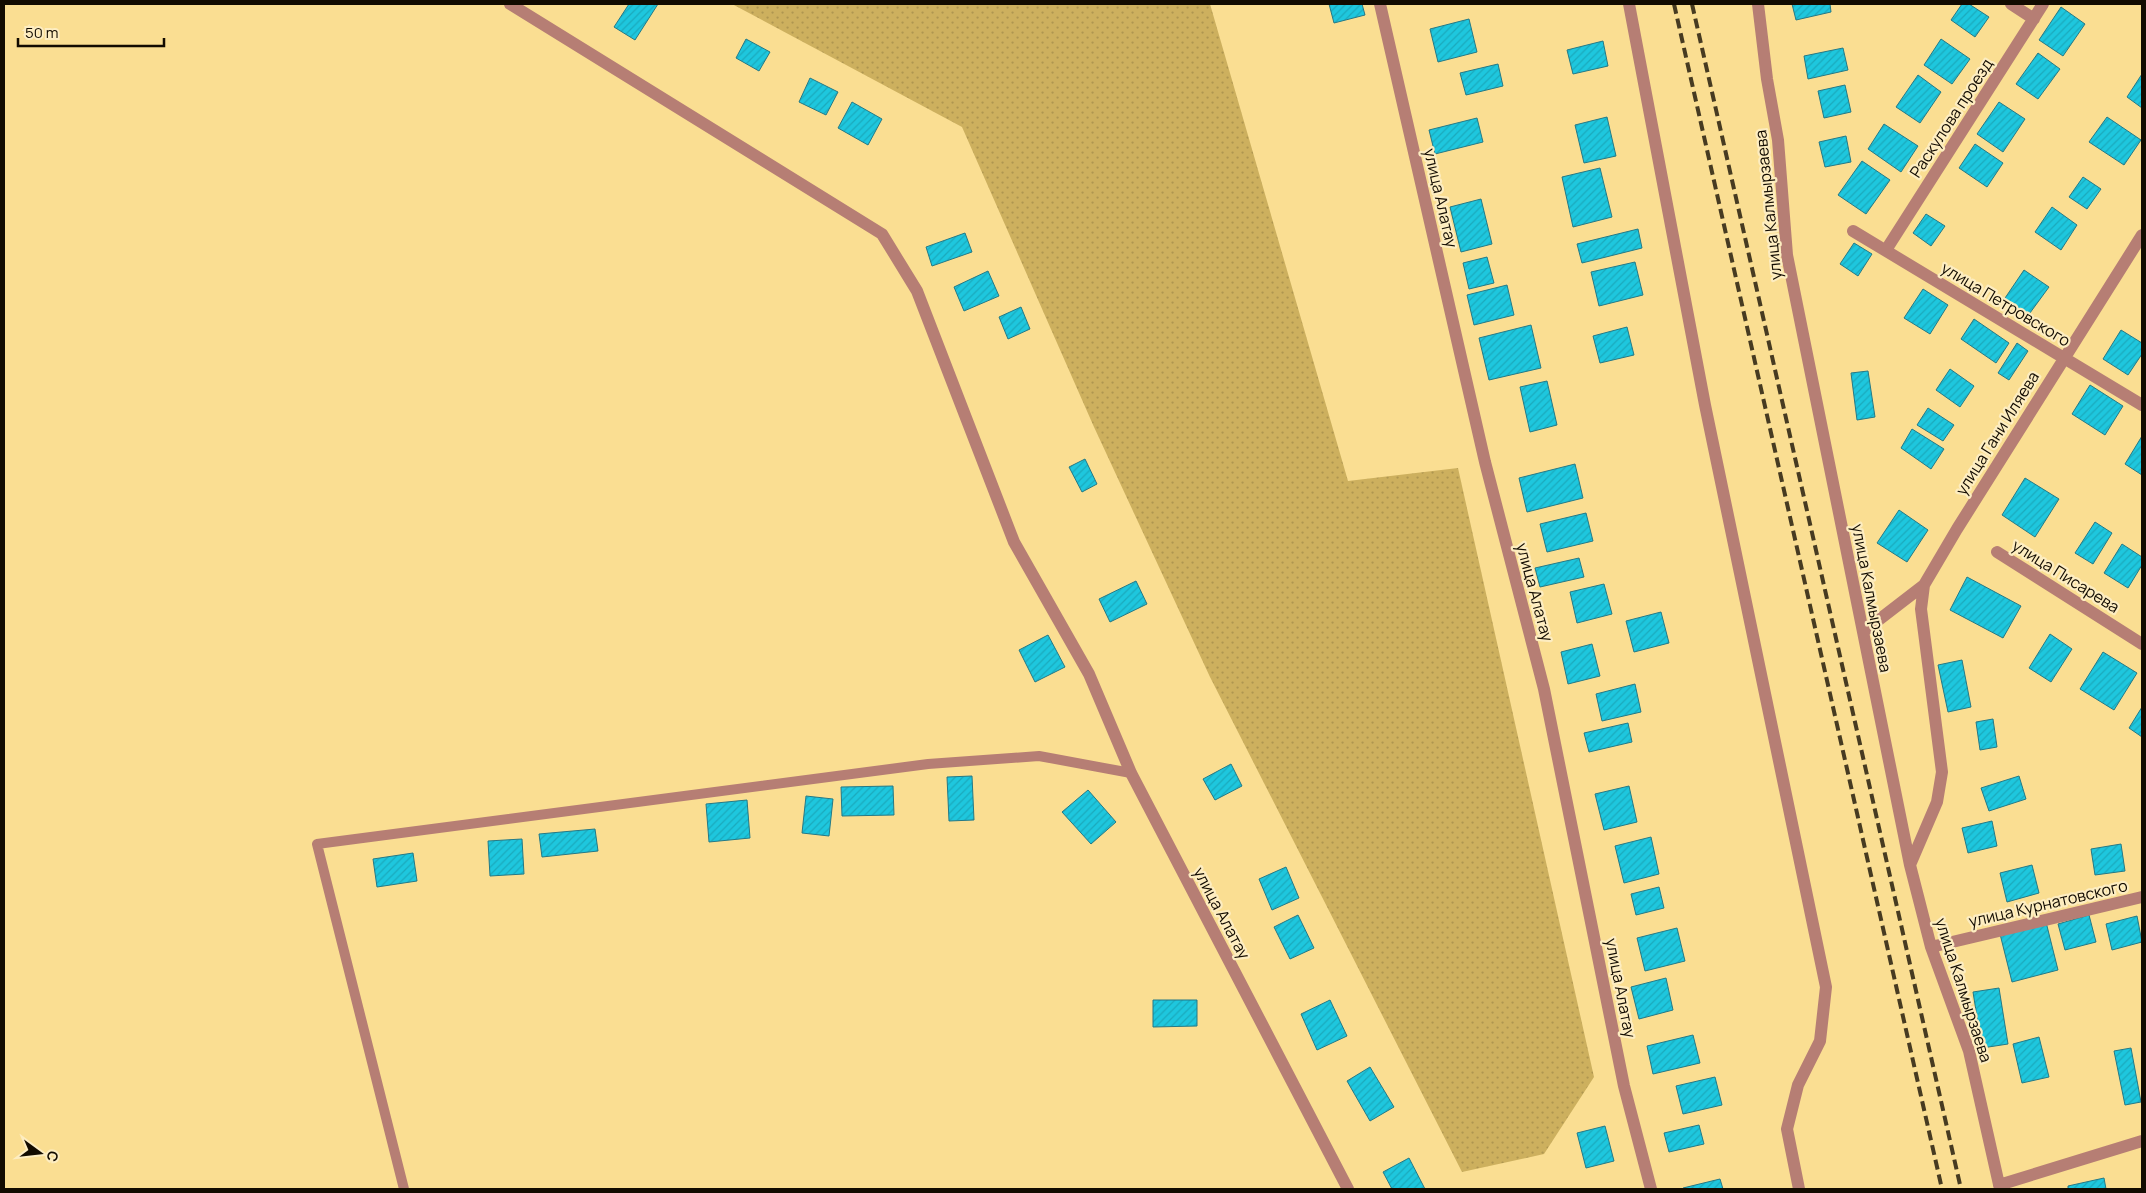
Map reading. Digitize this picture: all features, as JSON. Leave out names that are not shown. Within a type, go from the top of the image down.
[{"type":"street","name":"улица Алатау","points":[[510,4],[882,234],[917,291],[1014,542],[1089,674],[1131,773],[1348,1189]]},
{"type":"street","name":"улица Алатау","points":[[1380,4],[1485,462],[1544,690],[1624,1086],[1651,1189]]},
{"type":"street","points":[[1629,4],[1706,405],[1826,988],[1820,1041],[1798,1085],[1787,1129],[1799,1189]]},
{"type":"street","name":"улица Калмырзаева","points":[[1758,4],[1767,79],[1778,140],[1787,255],[1910,865],[1931,947],[1970,1051],[2000,1187]]},
{"type":"street","points":[[2011,4],[2034,19]]},
{"type":"street","name":"Раскулова проезд","points":[[1886,250],[2044,4]]},
{"type":"street","name":"улица Петровского","points":[[1853,231],[2142,405]]},
{"type":"street","name":"улица Гани Иляева","points":[[1863,632],[1924,585],[2064,357],[2142,235]]},
{"type":"street","name":"улица Писарева","points":[[1997,552],[2142,644]]},
{"type":"street","points":[[1910,865],[1937,802],[1942,772],[1921,609],[1924,585]]},
{"type":"street","name":"улица Курнатовского","points":[[1931,947],[2142,898]]},
{"type":"street","points":[[2000,1187],[2142,1141]]},
{"type":"lane","points":[[404,1189],[317,844],[928,764],[1040,756],[1131,773]]},
{"type":"shaded area","points":[[732,4],[1210,4],[1348,481],[1458,468],[1594,1077],[1544,1154],[1462,1172],[1210,677],[1094,427],[962,127]]},
{"type":"building","points":[[629,4],[658,4],[635,40],[614,27]]},
{"type":"building","points":[[1329,4],[1362,4],[1365,15],[1334,23]]},
{"type":"building","points":[[1792,4],[1830,4],[1831,12],[1796,20]]},
{"type":"building","points":[[1962,4],[1969,4],[1989,17],[1975,37],[1951,20]]},
{"type":"building","points":[[2061,7],[2085,24],[2063,56],[2039,40]]},
{"type":"building","points":[[1469,19],[1477,52],[1438,62],[1430,29]]},
{"type":"building","points":[[746,39],[770,52],[759,71],[736,58]]},
{"type":"building","points":[[1941,39],[1970,59],[1952,84],[1924,65]]},
{"type":"building","points":[[1603,41],[1608,66],[1573,74],[1567,50]]},
{"type":"building","points":[[1843,48],[1848,70],[1808,79],[1804,56]]},
{"type":"building","points":[[2038,53],[2060,69],[2038,99],[2016,84]]},
{"type":"building","points":[[1498,64],[1503,86],[1466,95],[1460,73]]},
{"type":"building","points":[[2142,74],[2142,108],[2127,97]]},
{"type":"building","points":[[1918,75],[1941,92],[1920,123],[1896,107]]},
{"type":"building","points":[[810,78],[838,92],[826,115],[799,102]]},
{"type":"building","points":[[1845,85],[1851,112],[1824,118],[1818,91]]},
{"type":"building","points":[[852,102],[882,119],[868,145],[838,128]]},
{"type":"building","points":[[1999,102],[2025,119],[2003,152],[1977,134]]},
{"type":"building","points":[[1607,117],[1616,156],[1584,163],[1575,125]]},
{"type":"building","points":[[2107,117],[2141,140],[2124,165],[2089,142]]},
{"type":"building","points":[[1477,118],[1483,142],[1435,154],[1429,130]]},
{"type":"building","points":[[1884,124],[1918,146],[1901,172],[1868,149]]},
{"type":"building","points":[[1846,136],[1851,162],[1825,167],[1819,142]]},
{"type":"building","points":[[1975,144],[2003,163],[1987,187],[1959,168]]},
{"type":"building","points":[[1862,161],[1890,180],[1866,214],[1838,195]]},
{"type":"building","points":[[1600,168],[1612,217],[1573,227],[1562,177]]},
{"type":"building","points":[[2083,177],[2101,189],[2087,209],[2069,197]]},
{"type":"building","points":[[1481,199],[1492,244],[1461,252],[1450,207]]},
{"type":"building","points":[[2052,207],[2077,225],[2061,250],[2035,232]]},
{"type":"building","points":[[1926,214],[1945,226],[1931,246],[1913,233]]},
{"type":"building","points":[[1638,229],[1642,248],[1582,263],[1577,244]]},
{"type":"building","points":[[965,233],[972,252],[932,266],[926,247]]},
{"type":"building","points":[[1854,243],[1872,254],[1858,276],[1840,264]]},
{"type":"building","points":[[1487,257],[1494,283],[1469,289],[1463,263]]},
{"type":"building","points":[[1635,262],[1643,295],[1599,306],[1591,272]]},
{"type":"building","points":[[2024,270],[2049,287],[2027,317],[2003,301]]},
{"type":"building","points":[[988,271],[999,296],[964,311],[954,287]]},
{"type":"building","points":[[1507,285],[1514,315],[1474,325],[1467,295]]},
{"type":"building","points":[[1923,289],[1948,305],[1930,334],[1904,318]]},
{"type":"building","points":[[1021,307],[1030,329],[1008,339],[999,317]]},
{"type":"building","points":[[1974,319],[2009,343],[1996,363],[1961,339]]},
{"type":"building","points":[[1531,325],[1541,368],[1489,380],[1479,338]]},
{"type":"building","points":[[1627,327],[1634,355],[1600,363],[1593,336]]},
{"type":"building","points":[[2121,330],[2142,343],[2142,354],[2128,375],[2103,359]]},
{"type":"building","points":[[2017,343],[2028,351],[2009,380],[1998,373]]},
{"type":"building","points":[[1950,369],[1974,386],[1960,407],[1936,390]]},
{"type":"building","points":[[1868,371],[1875,417],[1857,420],[1851,373]]},
{"type":"building","points":[[1547,381],[1557,425],[1530,432],[1520,387]]},
{"type":"building","points":[[2090,385],[2123,406],[2105,435],[2072,414]]},
{"type":"building","points":[[1928,408],[1954,425],[1943,441],[1917,425]]},
{"type":"building","points":[[1912,429],[1944,449],[1931,469],[1901,448]]},
{"type":"building","points":[[2142,436],[2142,475],[2125,464]]},
{"type":"building","points":[[1085,459],[1097,484],[1082,492],[1069,467]]},
{"type":"building","points":[[1575,464],[1583,498],[1527,512],[1519,478]]},
{"type":"building","points":[[2025,478],[2059,499],[2035,537],[2002,515]]},
{"type":"building","points":[[1899,510],[1928,530],[1907,562],[1877,543]]},
{"type":"building","points":[[1586,513],[1593,541],[1547,552],[1540,524]]},
{"type":"building","points":[[2095,522],[2112,533],[2093,564],[2075,553]]},
{"type":"building","points":[[2122,544],[2142,557],[2142,565],[2128,588],[2104,573]]},
{"type":"building","points":[[1579,558],[1584,577],[1540,587],[1535,568]]},
{"type":"building","points":[[1967,577],[2021,606],[2003,638],[1950,610]]},
{"type":"building","points":[[1136,581],[1147,604],[1110,622],[1099,599]]},
{"type":"building","points":[[1604,584],[1612,614],[1577,623],[1570,592]]},
{"type":"building","points":[[1661,612],[1669,643],[1634,652],[1626,621]]},
{"type":"building","points":[[2050,634],[2072,649],[2051,682],[2029,668]]},
{"type":"building","points":[[1048,635],[1065,667],[1035,682],[1019,650]]},
{"type":"building","points":[[1592,644],[1600,676],[1568,684],[1561,652]]},
{"type":"building","points":[[2103,652],[2137,673],[2114,710],[2080,689]]},
{"type":"building","points":[[1962,660],[1971,707],[1948,712],[1938,665]]},
{"type":"building","points":[[1635,684],[1641,712],[1602,721],[1596,694]]},
{"type":"building","points":[[2142,707],[2142,737],[2129,728]]},
{"type":"building","points":[[1993,719],[1997,747],[1980,750],[1976,722]]},
{"type":"building","points":[[1628,723],[1632,742],[1589,752],[1584,733]]},
{"type":"building","points":[[1231,764],[1242,786],[1215,800],[1203,779]]},
{"type":"building","points":[[972,776],[974,820],[949,821],[947,777]]},
{"type":"building","points":[[2019,776],[2026,799],[1989,811],[1981,788]]},
{"type":"building","points":[[893,786],[894,815],[842,816],[841,787]]},
{"type":"building","points":[[1629,786],[1637,822],[1604,830],[1595,794]]},
{"type":"building","points":[[1088,790],[1116,822],[1091,844],[1062,812]]},
{"type":"building","points":[[806,796],[833,799],[829,836],[802,833]]},
{"type":"building","points":[[747,800],[750,838],[709,842],[706,804]]},
{"type":"building","points":[[1992,821],[1997,846],[1968,853],[1962,828]]},
{"type":"building","points":[[595,829],[598,851],[542,857],[539,834]]},
{"type":"building","points":[[1651,837],[1659,874],[1624,883],[1615,846]]},
{"type":"building","points":[[522,839],[524,874],[490,876],[488,841]]},
{"type":"building","points":[[2121,844],[2125,871],[2095,875],[2091,849]]},
{"type":"building","points":[[413,853],[417,881],[377,887],[373,859]]},
{"type":"building","points":[[2032,865],[2039,893],[2007,902],[2000,873]]},
{"type":"building","points":[[1286,867],[1299,898],[1272,910],[1259,879]]},
{"type":"building","points":[[1659,887],[1664,908],[1636,915],[1631,894]]},
{"type":"building","points":[[1298,915],[1314,948],[1290,959],[1274,927]]},
{"type":"building","points":[[2089,915],[2096,942],[2065,950],[2058,924]]},
{"type":"building","points":[[2137,916],[2142,942],[2112,950],[2106,924]]},
{"type":"building","points":[[2046,922],[2058,970],[2012,982],[2000,934]]},
{"type":"building","points":[[1677,928],[1685,961],[1645,971],[1637,938]]},
{"type":"building","points":[[1666,978],[1673,1010],[1639,1019],[1631,987]]},
{"type":"building","points":[[1999,988],[2008,1044],[1982,1048],[1973,992]]},
{"type":"building","points":[[1153,1000],[1197,1000],[1197,1026],[1153,1027]]},
{"type":"building","points":[[1330,1000],[1347,1036],[1317,1050],[1301,1014]]},
{"type":"building","points":[[1693,1035],[1700,1063],[1653,1074],[1647,1046]]},
{"type":"building","points":[[2039,1037],[2049,1077],[2022,1083],[2013,1044]]},
{"type":"building","points":[[2131,1048],[2141,1102],[2125,1105],[2114,1051]]},
{"type":"building","points":[[1370,1067],[1394,1107],[1370,1121],[1347,1081]]},
{"type":"building","points":[[1715,1077],[1722,1105],[1683,1114],[1676,1086]]},
{"type":"building","points":[[1699,1125],[1704,1144],[1669,1152],[1664,1133]]},
{"type":"building","points":[[1605,1126],[1614,1161],[1586,1168],[1577,1133]]},
{"type":"building","points":[[1409,1158],[1425,1189],[1392,1189],[1383,1172]]},
{"type":"building","points":[[2104,1178],[2106,1189],[2068,1189],[2068,1186]]},
{"type":"building","points":[[1720,1179],[1723,1189],[1683,1188]]},
{"type":"railway","points":[[1674,4],[1942,1189]]},
{"type":"railway","points":[[1692,4],[1961,1189]]}]
